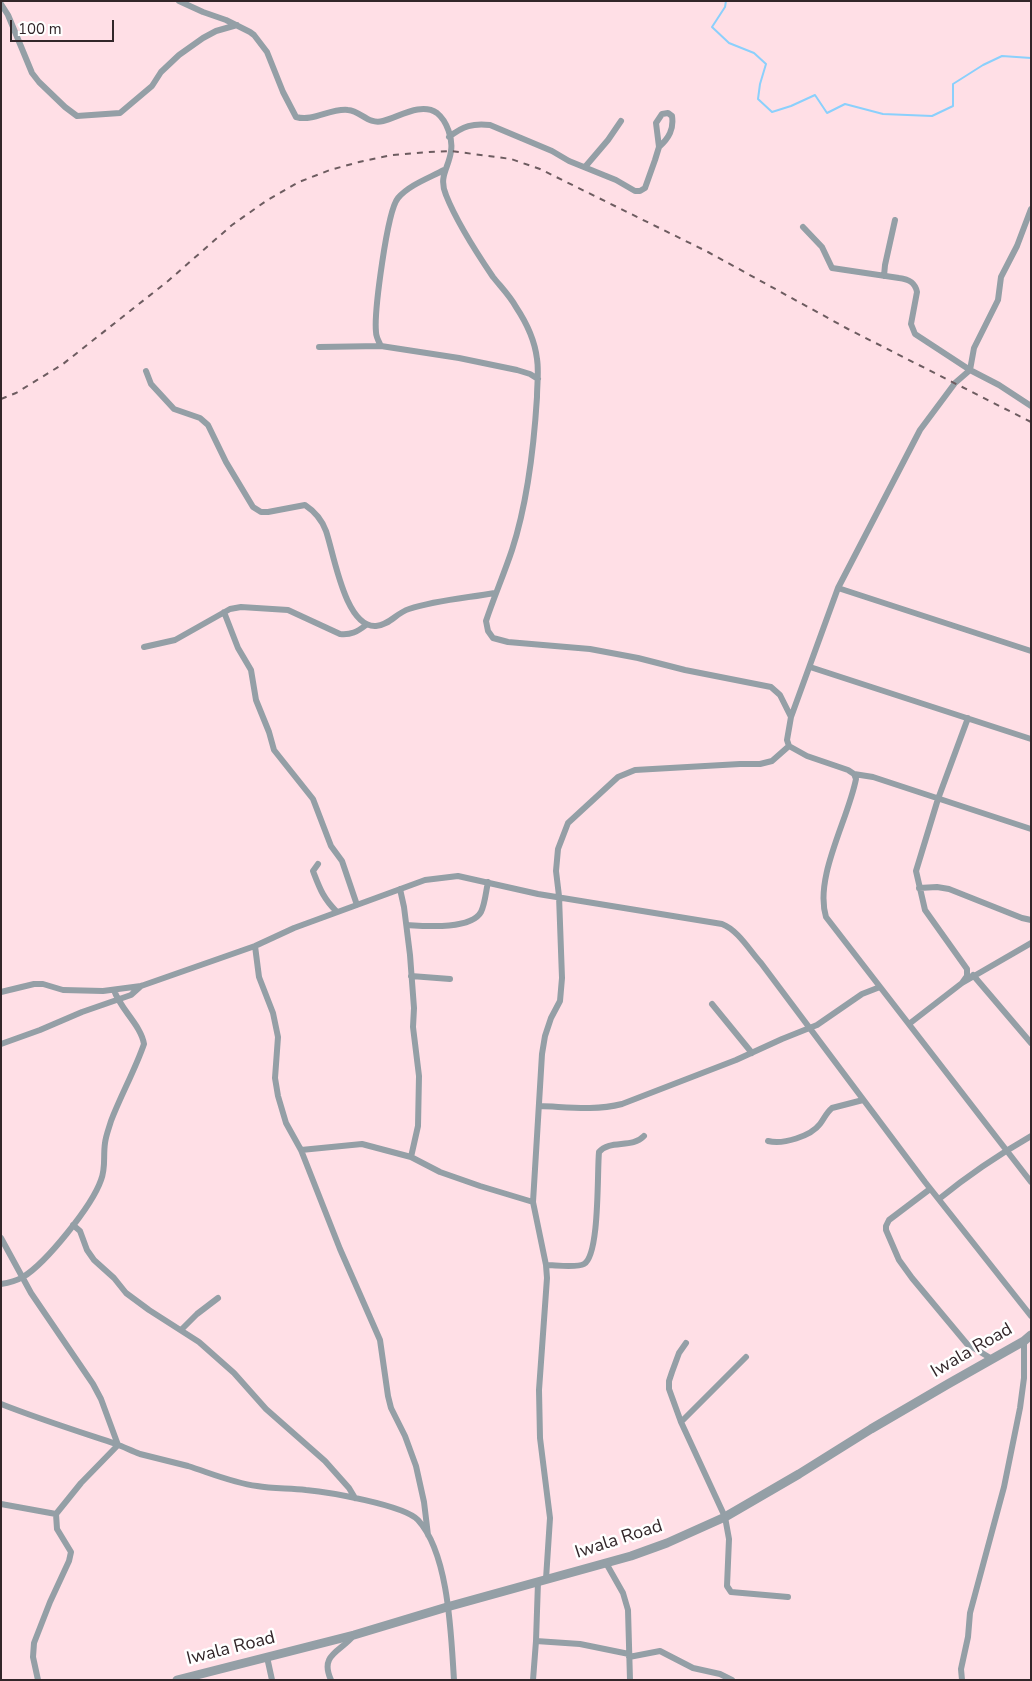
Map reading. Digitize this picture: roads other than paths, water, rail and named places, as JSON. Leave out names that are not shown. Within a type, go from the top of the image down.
[{"type":"street","points":[[179,1],[250,32],[265,48],[287,101],[296,117],[310,118],[346,110],[352,111],[366,120],[380,122],[410,112],[424,110],[438,114],[449,130],[451,151],[444,170],[443,187],[454,211],[489,271],[516,306],[535,346],[538,362],[535,426],[525,497],[513,548],[486,621],[488,631],[493,638],[508,642],[590,649],[629,656],[694,672],[761,684],[771,687],[780,695],[791,717]]},
{"type":"street","points":[[1,4],[8,15],[32,73],[39,82],[76,116],[120,113],[152,86],[161,72],[179,55],[203,38],[225,28],[237,26]]},
{"type":"street","points":[[450,137],[467,125],[490,125],[616,180],[635,191],[646,188],[659,147],[656,123],[662,114],[668,113],[672,116],[672,130],[659,147]]},
{"type":"street","points":[[586,168],[621,121]]},
{"type":"street","points":[[381,346],[376,333],[376,317],[384,253],[394,203],[400,196],[420,182],[444,170]]},
{"type":"street","points":[[1031,208],[1017,246],[1001,277],[998,300],[974,348],[970,370],[955,383],[920,430],[838,588],[791,717],[787,740],[789,746],[807,756],[848,770],[854,774],[873,777],[1031,829]]},
{"type":"street","points":[[884,276],[895,220]]},
{"type":"street","points":[[803,226],[822,247],[832,268],[908,279],[913,283],[917,292],[911,324],[917,336],[1031,406]]},
{"type":"street","points":[[319,347],[381,346],[459,358],[517,370],[538,379]]},
{"type":"street","points":[[146,371],[151,384],[174,408],[200,418],[208,425],[226,462],[253,507],[262,512],[268,512],[300,504],[316,515],[326,532],[347,599],[359,620],[366,625],[382,626],[400,613],[426,604],[496,593]]},
{"type":"street","points":[[838,588],[1031,651]]},
{"type":"street","points":[[144,647],[174,640],[224,612],[241,607],[282,609],[294,612],[340,634],[352,634],[366,625]]},
{"type":"street","points":[[224,612],[238,648],[251,670],[256,700],[274,750],[313,799],[331,846],[342,860],[357,905]]},
{"type":"street","points":[[810,667],[1031,739]]},
{"type":"street","points":[[962,982],[968,973],[966,965],[925,910],[916,866],[968,718]]},
{"type":"street","points":[[533,1680],[550,1518],[539,1422],[546,1265],[533,1202],[542,1054],[551,1018],[560,1001],[562,978],[556,860],[566,826],[618,777],[635,770],[760,764],[772,761],[789,746]]},
{"type":"street","points":[[854,774],[856,779],[854,787],[828,866],[822,894],[826,917],[1031,1182]]},
{"type":"street","points":[[318,864],[313,871],[320,891],[323,898],[337,912]]},
{"type":"street","points":[[1,992],[34,984],[43,984],[63,990],[114,990],[141,986],[254,946],[294,928],[425,880],[458,876],[538,894],[559,896],[727,926],[761,963],[930,1189],[1031,1316]]},
{"type":"street","points":[[407,925],[453,925],[473,920],[481,913],[488,882]]},
{"type":"street","points":[[919,888],[937,887],[949,889],[1031,920]]},
{"type":"street","points":[[400,889],[407,925],[419,1076],[420,1107],[418,1126],[410,1157]]},
{"type":"street","points":[[908,1024],[962,982],[1031,943]]},
{"type":"street","points":[[254,946],[259,977],[273,1013],[278,1037],[275,1078],[278,1096],[286,1123],[301,1150],[340,1249],[380,1340],[389,1402],[416,1466],[424,1502],[428,1535]]},
{"type":"street","points":[[973,975],[1029,1039]]},
{"type":"street","points":[[411,976],[450,979]]},
{"type":"street","points":[[1,1044],[131,995],[141,986]]},
{"type":"street","points":[[540,1106],[589,1109],[622,1104],[736,1060],[825,1021],[862,994],[880,987]]},
{"type":"street","points":[[1,1284],[23,1277],[40,1262],[74,1225],[87,1207],[101,1181],[105,1167],[105,1144],[112,1119],[144,1044],[140,1034],[117,999],[114,990]]},
{"type":"street","points":[[712,1004],[752,1052]]},
{"type":"street","points":[[768,1141],[781,1142],[803,1135],[819,1126],[832,1108],[863,1100]]},
{"type":"street","points":[[546,1265],[580,1265],[589,1260],[593,1250],[599,1152],[606,1147],[636,1142],[644,1136]]},
{"type":"street","points":[[938,1199],[1006,1150],[1031,1136]]},
{"type":"street","points":[[301,1150],[362,1144],[410,1157],[440,1172],[533,1202]]},
{"type":"street","points":[[930,1189],[889,1220],[886,1230],[899,1260],[912,1278],[967,1344],[992,1359]]},
{"type":"street","points":[[74,1225],[80,1231],[87,1250],[94,1260],[114,1278],[126,1293],[199,1342],[234,1373],[266,1409],[325,1461],[349,1488],[355,1498]]},
{"type":"street","points":[[1,1238],[32,1293],[101,1398],[118,1445]]},
{"type":"street","points":[[181,1330],[197,1314],[218,1298]]},
{"type":"street","points":[[962,1680],[961,1669],[968,1637],[970,1612],[1004,1487],[1020,1408],[1028,1338]]},
{"type":"street","name":"Iwala Road","points":[[177,1680],[354,1635],[606,1563],[667,1543],[725,1517],[871,1429],[1028,1338]]},
{"type":"street","points":[[686,1343],[679,1353],[669,1381],[669,1389],[725,1517],[729,1539],[728,1589],[735,1593],[788,1597]]},
{"type":"street","points":[[682,1422],[746,1357]]},
{"type":"street","points":[[1,1404],[139,1453],[250,1485],[317,1491],[355,1498],[408,1513],[417,1519],[428,1535],[437,1555],[447,1607],[454,1680]]},
{"type":"street","points":[[38,1680],[33,1657],[34,1642],[71,1554],[56,1529],[56,1514],[81,1483],[118,1445]]},
{"type":"street","points":[[1,1504],[56,1514]]},
{"type":"street","points":[[606,1563],[623,1593],[628,1610],[630,1680]]},
{"type":"street","points":[[330,1680],[326,1665],[327,1660],[337,1650],[347,1644],[354,1635]]},
{"type":"street","points":[[536,1641],[580,1644],[629,1655],[660,1651],[693,1668],[720,1674],[732,1680]]},
{"type":"street","points":[[267,1657],[272,1680]]},
{"type":"waterway","points":[[726,1],[725,7],[712,27],[729,43],[754,53],[766,64],[758,99],[772,112],[815,95],[827,113],[845,104],[883,114],[932,116],[953,106],[953,84],[983,65],[1002,56],[1031,58]]},
{"type":"railway","points":[[1,399],[16,393],[63,364],[168,281],[232,225],[266,201],[299,182],[330,170],[392,155],[451,151],[511,159],[540,169],[708,252],[848,329],[1031,422]]}]
